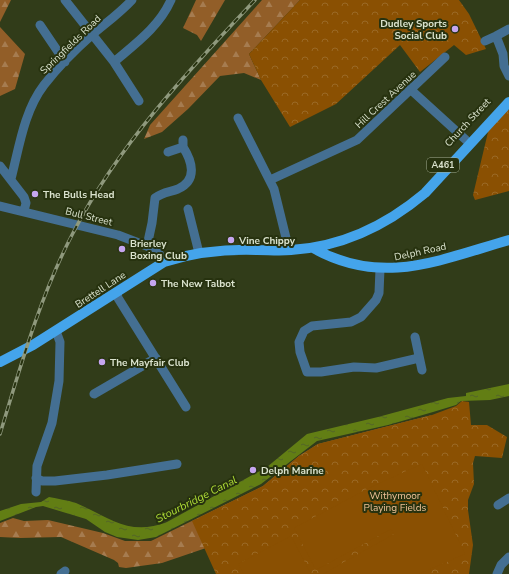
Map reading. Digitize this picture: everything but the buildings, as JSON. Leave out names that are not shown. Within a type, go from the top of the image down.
[{"type":"main road","name":"Church Street","points":[[370,228],[411,198],[424,186],[509,95]]},
{"type":"main road","name":"Church Street","points":[[313,248],[344,240],[393,218],[425,193],[509,102]]},
{"type":"main road","points":[[344,240],[339,248],[339,255],[344,262]]},
{"type":"main road","name":"Delph Road","points":[[313,248],[333,259],[344,262],[380,269],[408,268],[509,240]]},
{"type":"main road","points":[[327,244],[330,251],[344,262]]},
{"type":"main road","name":"Brettell Lane","points":[[0,362],[33,346],[164,262],[199,253],[233,250],[289,250],[313,248]]},
{"type":"street","points":[[65,0],[114,62],[139,101]]},
{"type":"street","name":"Springfields Road","points":[[11,179],[32,106],[44,85],[92,35],[132,0]]},
{"type":"street","points":[[114,62],[149,32],[166,11],[171,0]]},
{"type":"street","points":[[40,25],[65,62]]},
{"type":"street","points":[[485,41],[509,29]]},
{"type":"street","points":[[496,36],[503,54],[504,66],[509,76]]},
{"type":"street","name":"Hill Crest Avenue","points":[[270,180],[356,140],[445,57]]},
{"type":"street","points":[[410,89],[466,140]]},
{"type":"street","points":[[238,118],[274,189],[289,250]]},
{"type":"street","points":[[147,246],[155,198],[160,194],[180,188],[189,181],[192,175],[190,160],[183,143],[168,152]]},
{"type":"street","points":[[0,166],[24,197],[26,203],[24,211]]},
{"type":"street","name":"Bull Street","points":[[0,206],[118,235],[157,250],[164,262]]},
{"type":"street","points":[[188,209],[199,253]]},
{"type":"street","points":[[380,269],[379,293],[376,300],[361,317],[351,322],[312,326],[304,331],[299,342],[304,366],[307,372],[321,372],[354,367],[376,368],[419,358]]},
{"type":"street","points":[[117,293],[118,298],[186,407]]},
{"type":"street","points":[[36,492],[37,466],[52,423],[59,381],[60,342],[56,331]]},
{"type":"street","points":[[415,337],[422,370]]},
{"type":"street","points":[[94,394],[156,358]]},
{"type":"street","points":[[36,478],[42,481],[55,481],[107,475],[177,464]]},
{"type":"street","points":[[498,505],[509,498]]},
{"type":"street","points":[[497,574],[500,565],[509,557]]},
{"type":"green space","points":[[0,0],[11,0],[0,22]]},
{"type":"green space","points":[[196,0],[225,0],[201,41],[197,35],[183,28]]},
{"type":"green space","points":[[262,0],[300,0],[249,54],[261,80],[244,73],[220,76],[188,109],[162,132],[144,139],[150,125]]},
{"type":"green space","points":[[300,0],[459,0],[469,14],[486,49],[466,55],[454,45],[420,72],[400,45],[336,104],[290,127],[261,80],[249,54]]},
{"type":"green space","points":[[0,27],[25,54],[15,89],[0,96]]},
{"type":"green space","points":[[507,110],[509,110],[509,191],[475,200],[473,195],[489,128]]},
{"type":"green space","name":"Withymoor Playing Fields","points":[[462,401],[469,402],[471,425],[487,425],[507,437],[502,458],[475,456],[473,463],[474,484],[468,500],[473,545],[469,574],[216,574],[192,521],[263,486],[299,456],[318,444],[432,415],[456,406]]},
{"type":"green space","points":[[432,415],[206,548],[162,563],[126,568],[119,567],[118,563],[114,560],[61,537],[0,537],[0,523],[13,518],[24,521],[48,520],[103,533],[125,541],[151,541],[263,486],[299,456],[318,444]]},
{"type":"green space","points":[[422,464],[465,554],[419,574],[323,574],[394,534],[391,529],[316,570],[294,528],[369,488]]},
{"type":"green space","points":[[291,536],[311,574],[244,574],[238,564]]},
{"type":"water","points":[[509,384],[509,396],[490,400],[461,401],[456,405],[388,425],[317,441],[261,484],[156,537],[138,540],[117,537],[105,532],[86,519],[43,506],[36,507],[0,521],[0,511],[21,504],[41,502],[49,497],[76,503],[109,519],[130,526],[154,526],[167,522],[267,467],[307,434],[448,398],[466,396],[466,393]]},
{"type":"railway","points":[[0,434],[41,306],[61,257],[91,200],[111,169],[156,110],[204,54],[255,0]]},
{"type":"place","name":"Dudley Sports Social Club","points":[[455,29]]},
{"type":"place","name":"The Bulls Head","points":[[35,194]]},
{"type":"place","name":"Vine Chippy","points":[[231,240]]},
{"type":"place","name":"Brierley Boxing Club","points":[[122,249]]},
{"type":"place","name":"The New Talbot","points":[[153,283]]},
{"type":"place","name":"The Mayfair Club","points":[[102,362]]},
{"type":"place","name":"Delph Marine","points":[[253,470]]},
{"type":"water label","name":"Stourbridge Canal","points":[[196,499]]}]
